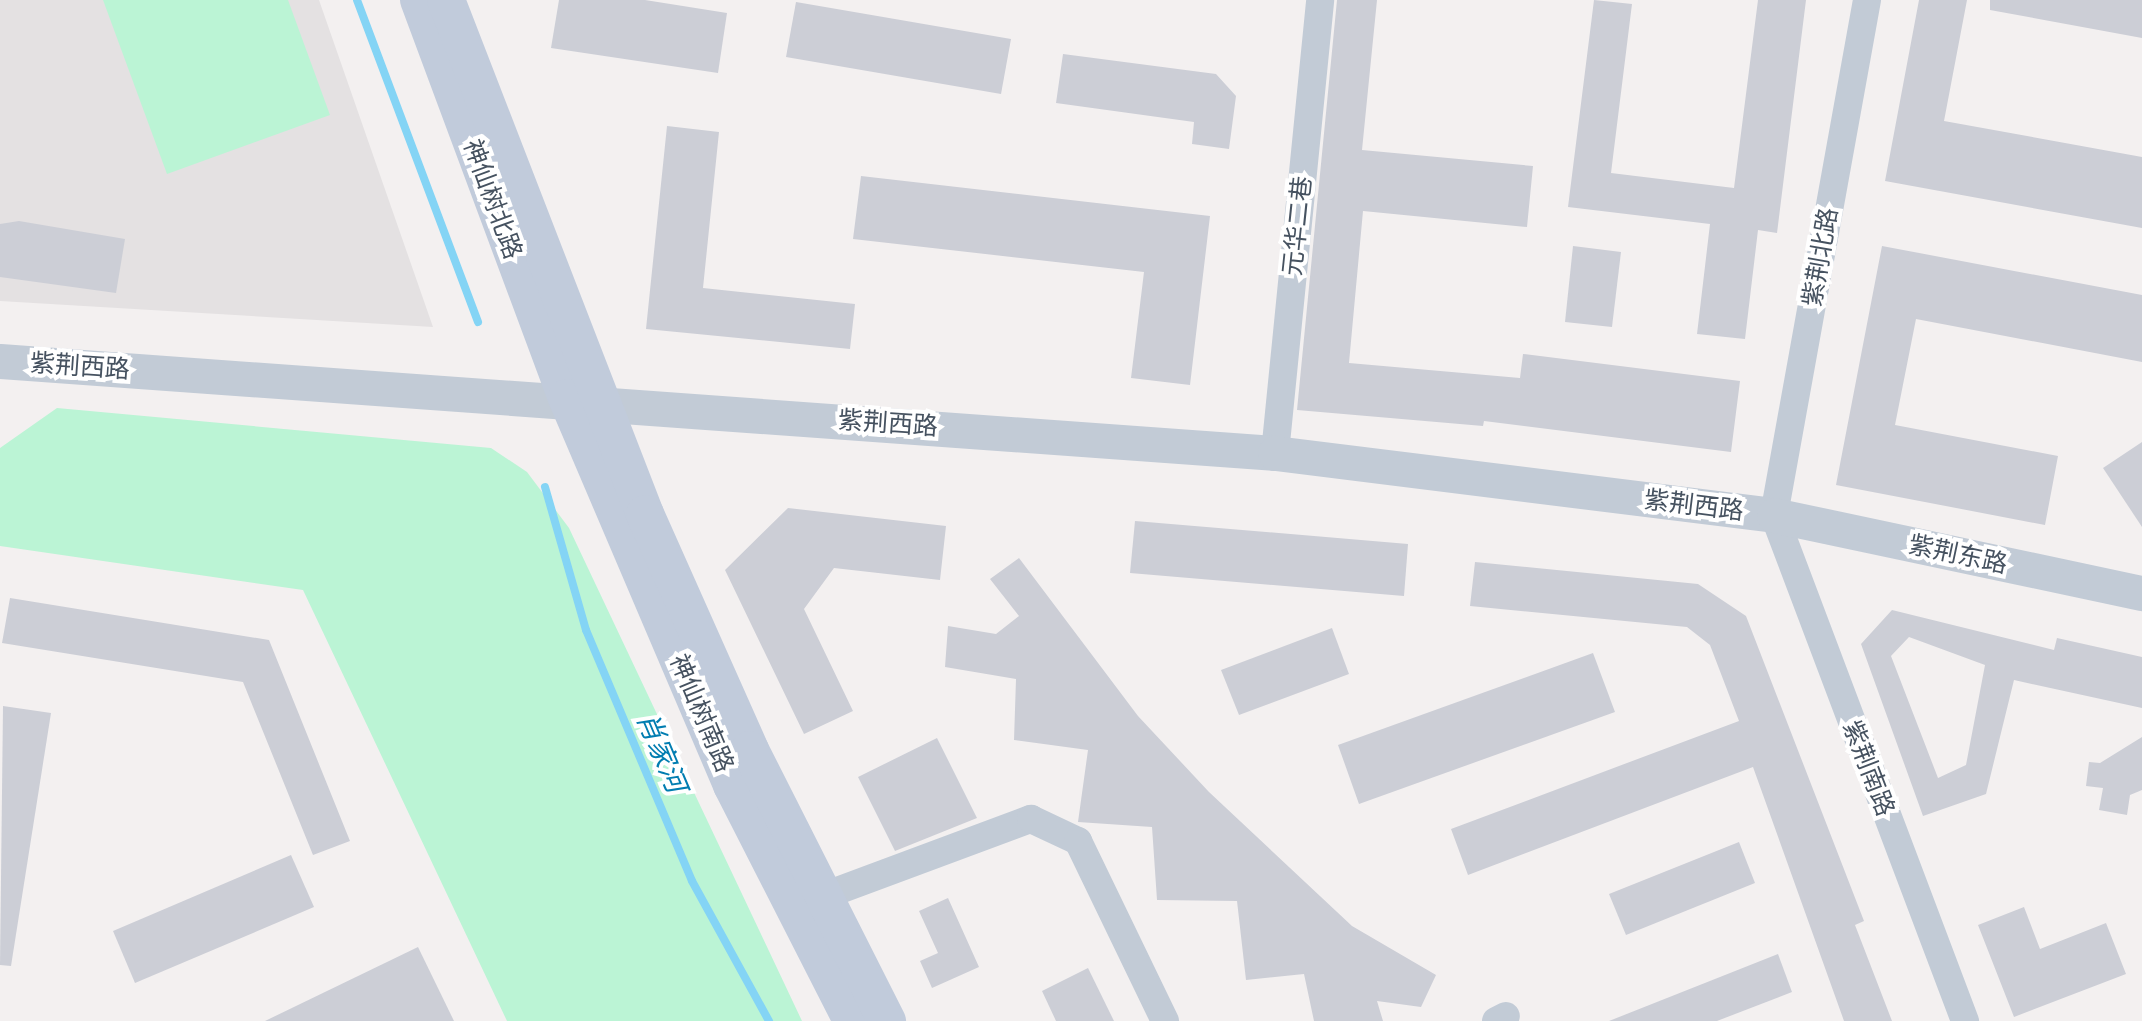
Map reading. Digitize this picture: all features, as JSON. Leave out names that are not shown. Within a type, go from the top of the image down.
[{"type":"main road","name":"神仙树北路","points":[[419,0],[585,399]]},
{"type":"main road","points":[[446,0],[585,399]]},
{"type":"main road","name":"神仙树南路","points":[[585,399],[732,784],[810,902],[852,1021]]},
{"type":"main road","points":[[810,902],[887,1021]]},
{"type":"street","name":"元华二巷","points":[[1275,453],[1320,0]]},
{"type":"street","name":"紫荆北路","points":[[1774,515],[1867,0]]},
{"type":"street","name":"紫荆西路","points":[[0,361],[585,399],[1275,453],[1774,515]]},
{"type":"street","name":"紫荆东路","points":[[1774,515],[2142,593]]},
{"type":"street","name":"紫荆南路","points":[[1774,515],[1965,1021]]},
{"type":"street","points":[[810,902],[1031,819],[1078,841],[1165,1021]]},
{"type":"shaded area","points":[[0,0],[319,0],[433,327],[0,301]]},
{"type":"green space","points":[[103,0],[288,0],[330,115],[167,174]]},
{"type":"green space","points":[[57,408],[491,448],[527,472],[569,528],[802,1021],[507,1021],[303,590],[0,546],[0,448]]},
{"type":"building","points":[[559,0],[645,0],[727,13],[718,73],[551,48]]},
{"type":"building","points":[[1337,0],[1377,0],[1362,150],[1533,166],[1527,227],[1363,211],[1349,363],[1520,378],[1523,354],[1740,381],[1731,452],[1484,421],[1483,426],[1297,410]]},
{"type":"building","points":[[1594,0],[1632,4],[1611,173],[1734,188],[1758,0],[1806,0],[1777,233],[1758,230],[1745,339],[1697,334],[1710,224],[1568,207]]},
{"type":"building","points":[[1919,0],[1967,0],[1944,121],[2142,157],[2142,228],[1885,181]]},
{"type":"building","points":[[1990,0],[2142,0],[2142,38],[1990,10]]},
{"type":"building","points":[[796,2],[1011,39],[1001,94],[786,57]]},
{"type":"building","points":[[1063,54],[1216,74],[1236,96],[1229,149],[1192,144],[1194,122],[1056,103]]},
{"type":"building","points":[[667,126],[719,132],[703,288],[855,304],[850,349],[646,329]]},
{"type":"building","points":[[861,176],[1210,216],[1190,385],[1131,378],[1144,272],[853,239]]},
{"type":"building","points":[[19,221],[125,239],[116,293],[0,277],[0,224]]},
{"type":"building","points":[[1573,246],[1621,252],[1612,327],[1565,322]]},
{"type":"building","points":[[1882,246],[2142,295],[2142,362],[1916,319],[1895,425],[2058,456],[2045,525],[1836,485]]},
{"type":"building","points":[[2142,442],[2142,527],[2103,468]]},
{"type":"building","points":[[788,508],[946,526],[940,580],[834,568],[804,609],[853,711],[804,734],[725,570]]},
{"type":"building","points":[[1135,521],[1408,544],[1404,596],[1130,573]]},
{"type":"building","points":[[1019,558],[1138,716],[1209,792],[1352,926],[1436,975],[1421,1007],[1377,1001],[1383,1021],[1314,1021],[1304,974],[1246,980],[1237,901],[1157,900],[1152,827],[1078,822],[1088,750],[1014,740],[1016,679],[945,667],[948,626],[996,634],[1019,616],[990,579]]},
{"type":"building","points":[[1475,562],[1698,584],[1746,616],[1864,921],[1855,925],[1892,1021],[1844,1021],[1753,767],[1468,875],[1451,829],[1739,721],[1710,645],[1687,627],[1470,606]]},
{"type":"building","points":[[10,598],[269,640],[350,841],[313,855],[243,682],[2,643]]},
{"type":"building","points":[[1892,610],[2054,650],[2057,638],[2142,657],[2142,708],[2014,680],[1986,794],[1923,816],[1861,644]],"holes":[[[1909,637],[1985,665],[1966,765],[1938,778],[1891,656]]]},
{"type":"building","points":[[1332,628],[1349,674],[1239,715],[1221,670]]},
{"type":"building","points":[[1593,653],[1615,712],[1359,804],[1338,745]]},
{"type":"building","points":[[3,706],[51,713],[11,966],[0,965]]},
{"type":"building","points":[[2142,737],[2142,790],[2130,795],[2127,815],[2099,810],[2103,788],[2086,786],[2089,762],[2100,763]]},
{"type":"building","points":[[937,738],[977,818],[895,851],[858,777]]},
{"type":"building","points":[[1739,842],[1755,883],[1626,935],[1609,894]]},
{"type":"building","points":[[291,855],[314,907],[135,983],[113,931]]},
{"type":"building","points":[[948,898],[979,967],[932,988],[920,961],[938,953],[919,911]]},
{"type":"building","points":[[2024,907],[2040,949],[2106,923],[2126,974],[2014,1017],[1978,925]]},
{"type":"building","points":[[418,947],[454,1021],[265,1021]]},
{"type":"building","points":[[1778,954],[1792,992],[1717,1021],[1609,1021]]},
{"type":"building","points":[[1088,968],[1114,1021],[1056,1021],[1042,991]]},
{"type":"waterway","name":"肖家河","points":[[357,0],[478,322]]},
{"type":"waterway","name":"肖家河","points":[[545,487],[586,630],[692,881],[769,1021]]}]
